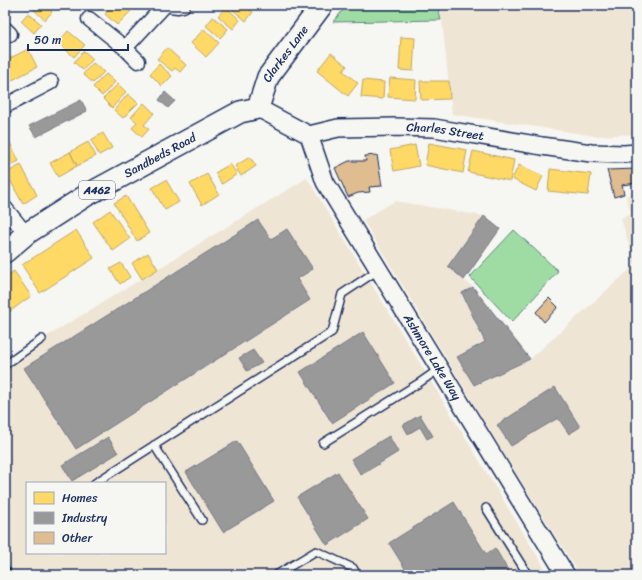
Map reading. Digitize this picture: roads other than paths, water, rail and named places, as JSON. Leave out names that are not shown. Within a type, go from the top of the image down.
[{"type":"main road","name":"Clarkes Lane","points":[[258,108],[268,77],[322,5]]},
{"type":"main road","name":"Sandbeds Road","points":[[5,252],[26,234],[122,176],[240,112],[258,108]]},
{"type":"street","points":[[125,48],[165,5]]},
{"type":"street","points":[[170,5],[183,5]]},
{"type":"street","points":[[89,19],[125,48],[138,61]]},
{"type":"street","points":[[5,106],[51,82]]},
{"type":"street","points":[[258,108],[309,135]]},
{"type":"street","name":"Charles Street","points":[[309,135],[338,128],[434,128],[591,153],[637,153]]},
{"type":"street","name":"Ashmore Lake Way","points":[[309,135],[325,182],[566,575]]},
{"type":"street","points":[[5,208],[26,234]]},
{"type":"lane","points":[[97,482],[332,332],[342,294],[379,270]]},
{"type":"lane","points":[[5,365],[42,340]]},
{"type":"lane","points":[[323,443],[439,369]]},
{"type":"lane","points":[[154,446],[202,520]]},
{"type":"lane","points":[[486,508],[528,575]]},
{"type":"lane","points":[[276,575],[316,551],[353,568],[357,575]]}]
